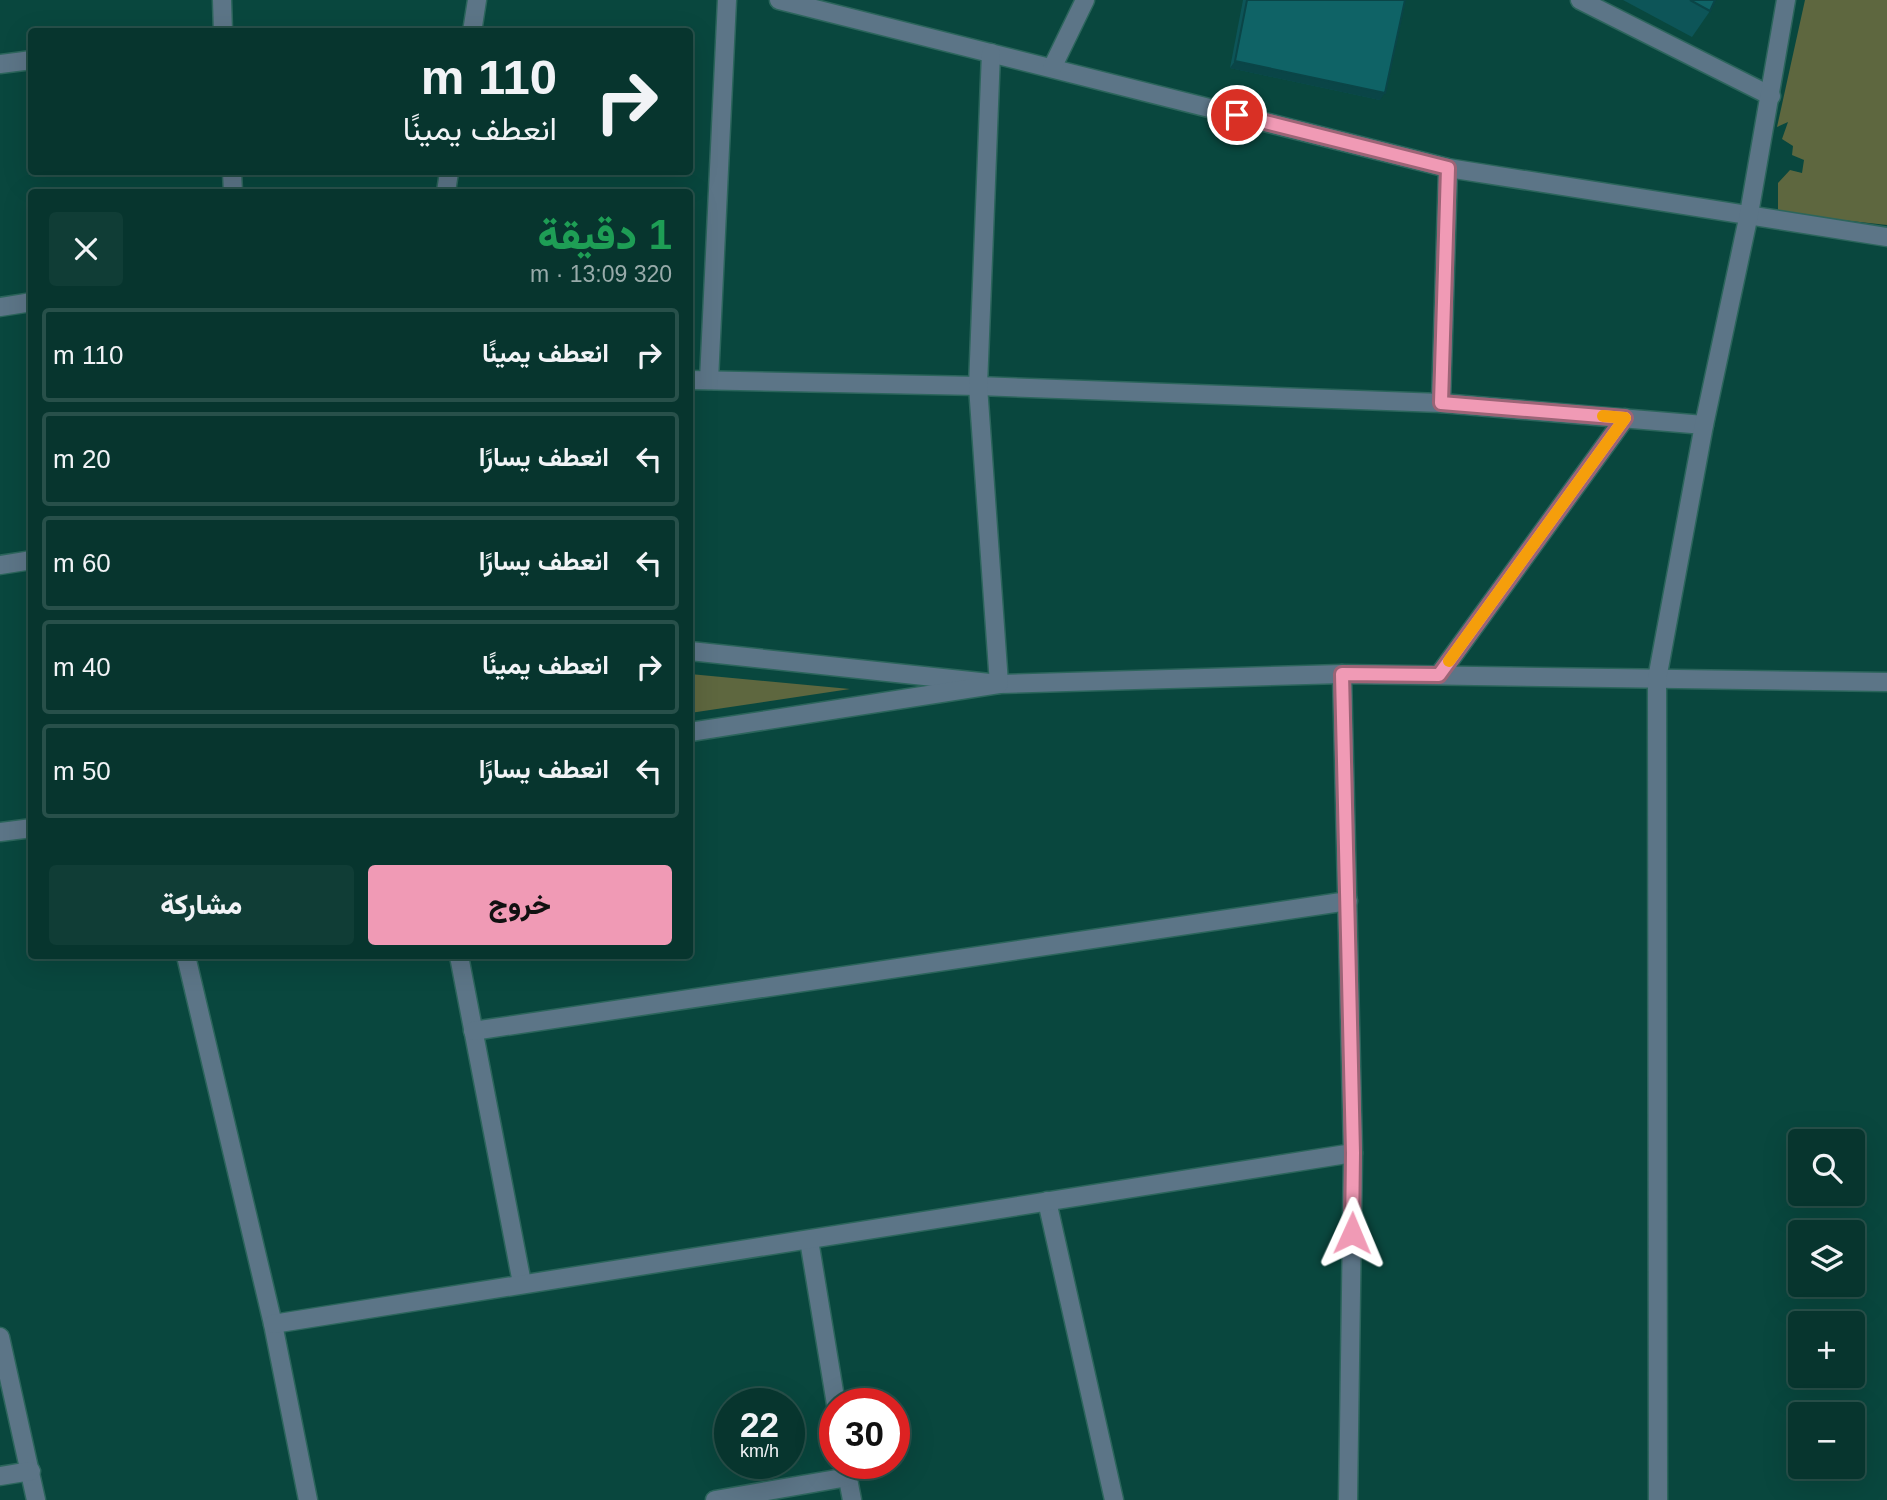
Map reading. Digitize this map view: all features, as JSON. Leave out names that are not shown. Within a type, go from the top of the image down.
[{"type":"street","points":[[222,0],[223,28]]},
{"type":"street","points":[[473,28],[477,0]]},
{"type":"street","points":[[709,380],[727,0]]},
{"type":"street","points":[[779,0],[1448,168],[1887,237]]},
{"type":"street","points":[[1052,68],[1085,0]]},
{"type":"street","points":[[1580,0],[1771,96]]},
{"type":"street","points":[[1658,1500],[1657,679],[1704,425],[1749,214],[1786,0]]},
{"type":"street","points":[[990,53],[978,386],[999,684]]},
{"type":"street","points":[[0,64],[28,60]]},
{"type":"street","points":[[1441,403],[1448,168]]},
{"type":"street","points":[[0,307],[28,303]]},
{"type":"street","points":[[693,380],[978,386],[1441,403],[1704,425]]},
{"type":"street","points":[[1439,675],[1625,418]]},
{"type":"street","points":[[0,565],[28,561]]},
{"type":"street","points":[[693,651],[999,684]]},
{"type":"street","points":[[1342,674],[1353,1153],[1348,1500]]},
{"type":"street","points":[[693,732],[999,684],[1342,674],[1887,682]]},
{"type":"street","points":[[0,832],[28,828]]},
{"type":"street","points":[[473,1031],[1348,901]]},
{"type":"street","points":[[187,959],[273,1324],[308,1500]]},
{"type":"street","points":[[459,959],[522,1283]]},
{"type":"street","points":[[273,1324],[1353,1153]]},
{"type":"street","points":[[1047,1201],[1114,1500]]},
{"type":"street","points":[[809,1240],[833,1388]]},
{"type":"street","points":[[0,1337],[36,1500]]},
{"type":"street","points":[[0,1476],[31,1471]]},
{"type":"street","points":[[715,1500],[819,1476]]},
{"type":"street","points":[[848,1479],[852,1500]]},
{"type":"green space","points":[[1805,0],[1887,0],[1887,225],[1778,213],[1778,183],[1790,170],[1802,173],[1804,160],[1792,155],[1793,146],[1782,139],[1788,122],[1777,127]]},
{"type":"green space","points":[[693,674],[850,689],[693,713]]},
{"type":"building","points":[[1247,0],[1405,0],[1385,93],[1235,61]]},
{"type":"building","points":[[1690,0],[1715,0],[1710,11]]},
{"type":"slow traffic","points":[[1449,661],[1625,418],[1603,416]]},
{"type":"route","points":[[1237,115],[1448,168],[1441,403],[1625,418],[1439,675],[1342,674],[1353,1153],[1352,1233]]}]
